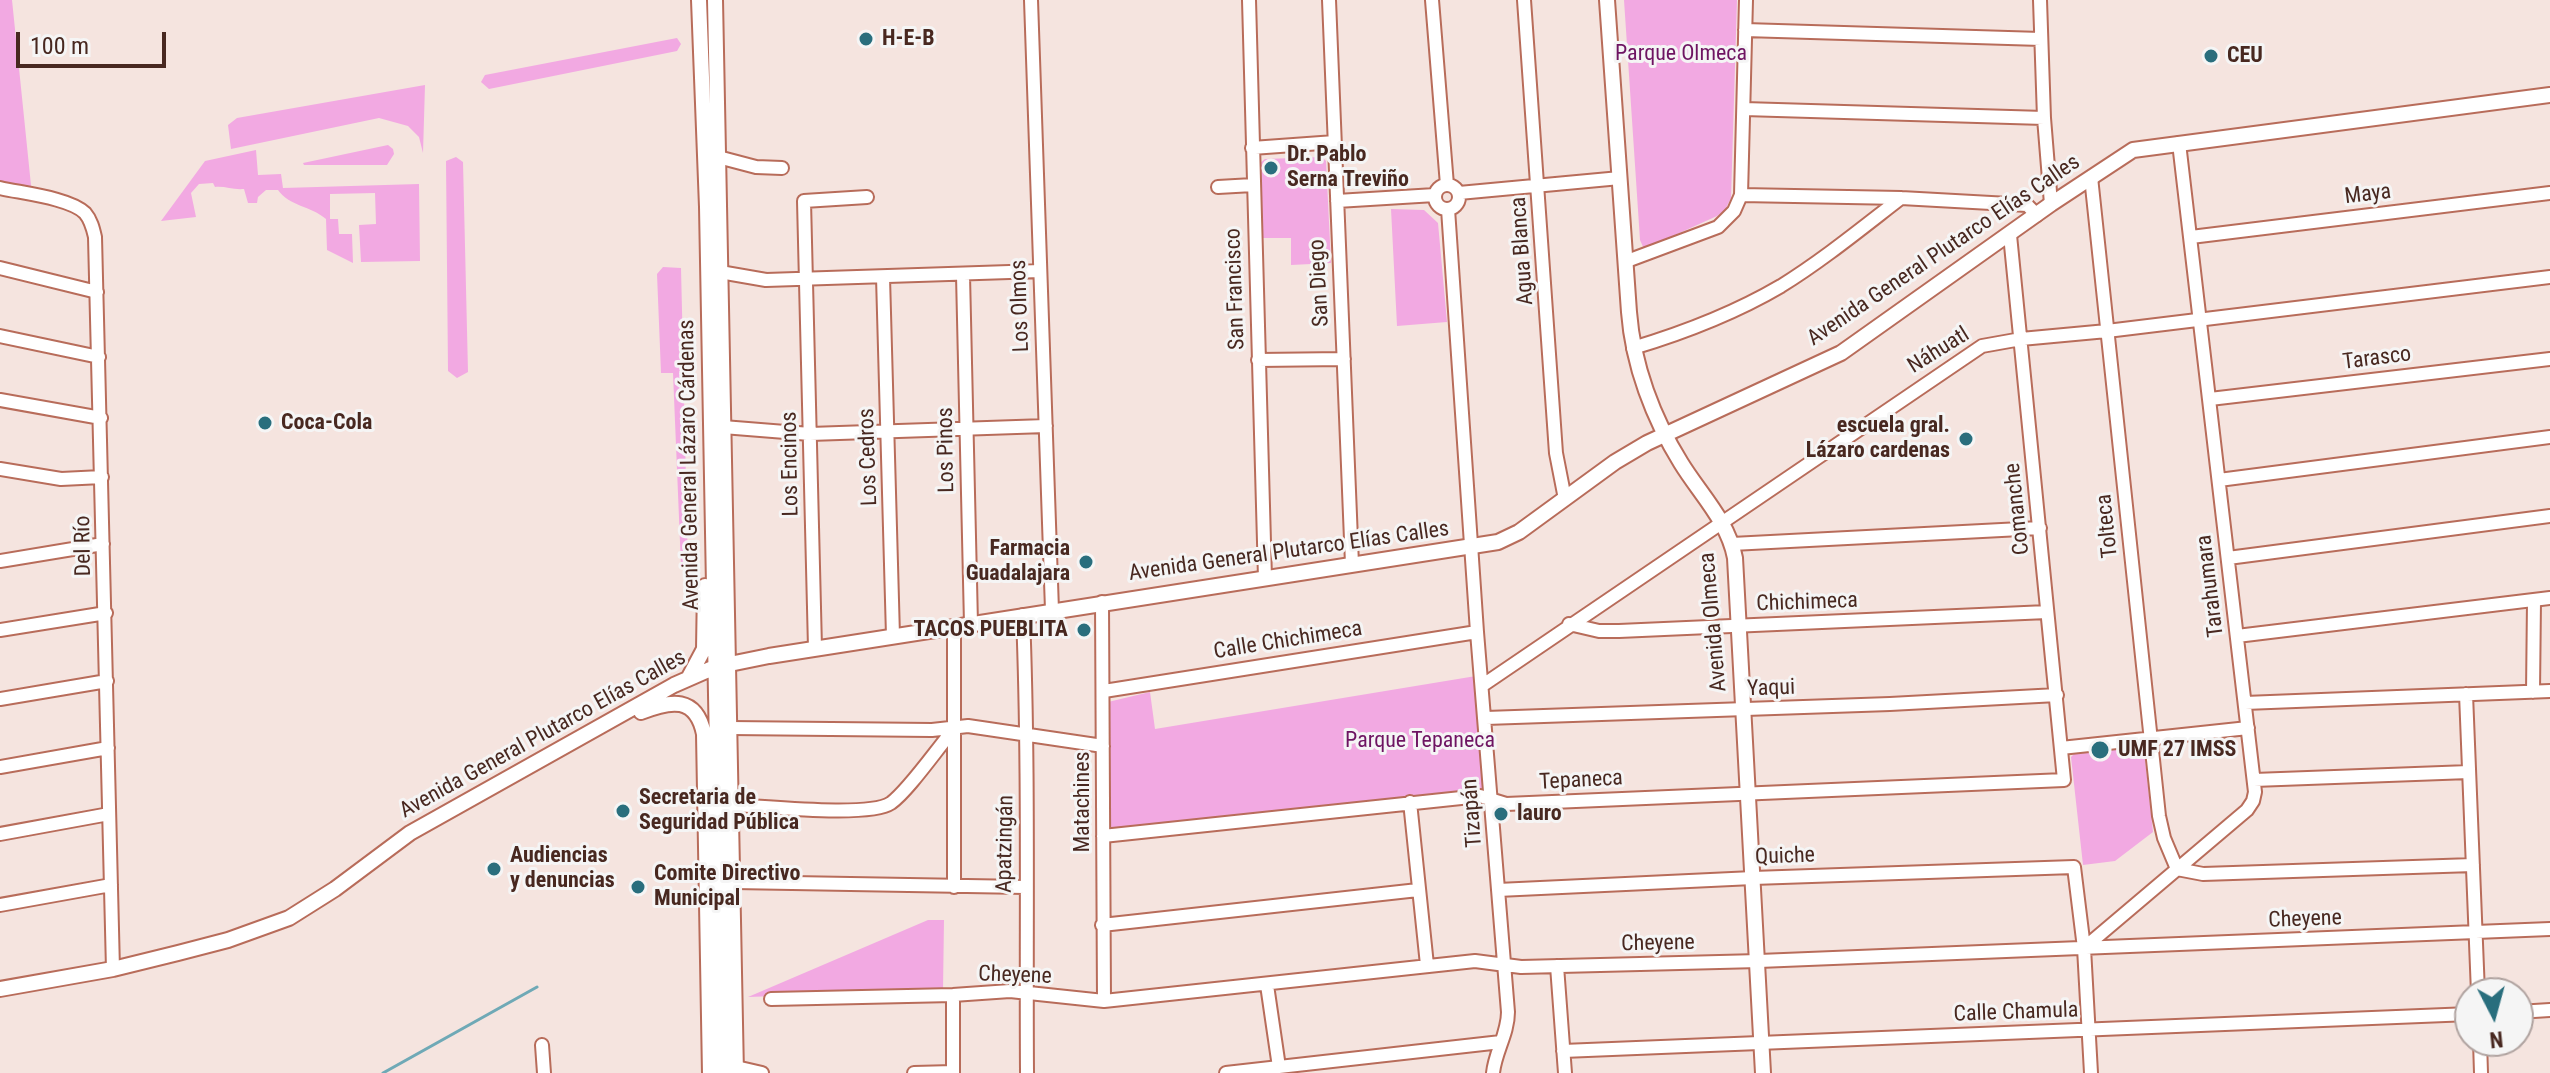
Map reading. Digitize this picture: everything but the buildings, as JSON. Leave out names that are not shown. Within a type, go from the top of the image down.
[{"type":"street","name":"Avenida General Lázaro Cárdenas","points":[[699,0],[713,521],[730,728],[721,898],[732,1071]]},
{"type":"street","name":"Avenida General Lázaro Cárdenas","points":[[715,0],[723,427],[725,803],[734,882],[732,1071]]},
{"type":"street","name":"Los Olmos","points":[[1031,0],[1052,610]]},
{"type":"street","name":"San Francisco","points":[[1249,0],[1265,578]]},
{"type":"street","name":"San Diego","points":[[1329,0],[1352,564]]},
{"type":"street","points":[[1432,0],[1447,185]]},
{"type":"street","name":"Agua Blanca","points":[[1524,0],[1556,453],[1565,499]]},
{"type":"street","name":"Avenida Olmeca","points":[[1607,0],[1633,348],[1665,434],[1679,461],[1721,521],[1732,544],[1759,961],[1763,1073]]},
{"type":"street","points":[[1627,261],[1718,227],[1734,211],[1741,195],[1746,0]]},
{"type":"street","points":[[2040,0],[2051,204]]},
{"type":"street","points":[[1745,30],[2041,39]]},
{"type":"street","points":[[703,84],[712,126],[717,133],[717,125]]},
{"type":"street","name":"Avenida General Plutarco Elías Calles","points":[[0,989],[113,969],[228,940],[295,916],[410,833],[689,678],[723,666],[815,648],[1102,602],[1473,547],[1509,538],[1633,450],[1841,353],[2051,204],[2133,150],[2550,95]]},
{"type":"street","points":[[1744,109],[2044,118]]},
{"type":"street","points":[[1252,148],[1335,142]]},
{"type":"street","name":"Tarahumara","points":[[2084,948],[2247,810],[2253,801],[2254,780],[2179,143]]},
{"type":"street","points":[[718,157],[756,167],[782,168]]},
{"type":"street","name":"Tolteca","points":[[2091,177],[2161,827],[2177,869]]},
{"type":"street","points":[[1459,193],[1620,178]]},
{"type":"street","points":[[1218,187],[1253,185]]},
{"type":"street","points":[[1447,185],[1453,186],[1459,193],[1458,202],[1448,209],[1440,206],[1435,195],[1439,188],[1447,185]]},
{"type":"street","name":"Del Río","points":[[0,188],[62,202],[84,212],[95,237],[113,969]]},
{"type":"street","name":"Maya","points":[[2191,237],[2550,193]]},
{"type":"street","points":[[1337,201],[1435,195]]},
{"type":"street","points":[[1741,195],[1901,198],[2027,205],[2037,215]]},
{"type":"street","name":"Los Encinos","points":[[815,648],[804,201],[867,197]]},
{"type":"street","points":[[1633,348],[1714,318],[1780,287],[1901,198]]},
{"type":"street","name":"Tizapán","points":[[1448,209],[1508,1021],[1493,1073]]},
{"type":"street","name":"Comanche","points":[[2010,235],[2064,780]]},
{"type":"street","points":[[0,268],[97,292]]},
{"type":"street","points":[[720,272],[766,280],[1040,271]]},
{"type":"street","name":"Los Pinos","points":[[963,275],[971,624]]},
{"type":"street","name":"Los Cedros","points":[[883,277],[893,636]]},
{"type":"street","name":"Náhuatl","points":[[1483,685],[1982,346],[2550,277]]},
{"type":"street","points":[[0,336],[99,357]]},
{"type":"street","points":[[1258,360],[1344,359]]},
{"type":"street","name":"Tarasco","points":[[2210,399],[2550,359]]},
{"type":"street","points":[[0,400],[101,418]]},
{"type":"street","points":[[723,427],[810,434],[1046,426]]},
{"type":"street","points":[[2219,480],[2550,437]]},
{"type":"street","points":[[0,469],[61,479],[102,477]]},
{"type":"street","points":[[2228,558],[2550,516]]},
{"type":"street","points":[[689,678],[704,649],[705,568],[713,521]]},
{"type":"street","points":[[1732,544],[2040,528]]},
{"type":"street","points":[[0,561],[103,544]]},
{"type":"street","points":[[2237,636],[2550,598]]},
{"type":"street","points":[[2533,692],[2534,601]]},
{"type":"street","name":"Matachines","points":[[1102,602],[1104,1001]]},
{"type":"street","name":"Chichimeca","points":[[1569,624],[1599,631],[2047,612]]},
{"type":"street","points":[[0,630],[106,613]]},
{"type":"street","name":"Apatzingán","points":[[1023,615],[1027,734],[1027,1073]]},
{"type":"street","points":[[954,627],[954,887]]},
{"type":"street","name":"Calle Chichimeca","points":[[1104,691],[1477,632]]},
{"type":"street","points":[[0,699],[107,681]]},
{"type":"street","points":[[2245,703],[2550,691]]},
{"type":"street","points":[[2466,694],[2477,977]]},
{"type":"street","name":"Yaqui","points":[[1486,718],[2057,695]]},
{"type":"street","points":[[593,732],[661,705],[681,703],[697,714],[704,734],[710,1073]]},
{"type":"street","points":[[730,728],[932,730],[981,726],[1103,746]]},
{"type":"street","points":[[705,821],[725,803],[860,810],[887,805],[904,790],[955,728]]},
{"type":"street","points":[[2061,748],[2248,728]]},
{"type":"street","points":[[0,767],[108,748]]},
{"type":"street","points":[[2254,780],[2469,772]]},
{"type":"street","name":"Tepaneca","points":[[1103,836],[1480,796],[1506,804],[2064,780]]},
{"type":"street","points":[[1410,802],[1427,965]]},
{"type":"street","points":[[0,834],[109,814]]},
{"type":"street","points":[[2177,869],[2203,874],[2473,865]]},
{"type":"street","name":"Quiche","points":[[1498,890],[2074,867],[2084,948]]},
{"type":"street","points":[[734,882],[1025,887]]},
{"type":"street","points":[[0,905],[111,885]]},
{"type":"street","points":[[1102,925],[1418,890]]},
{"type":"street","points":[[707,913],[721,898]]},
{"type":"street","name":"Cheyene","points":[[771,999],[1026,993],[1048,994],[1077,1001],[1104,1001],[1475,961],[1557,966],[1759,961],[2550,929]]},
{"type":"street","points":[[2084,948],[2091,1073]]},
{"type":"street","points":[[1557,966],[1565,1073]]},
{"type":"street","points":[[1267,985],[1279,1067]]},
{"type":"street","points":[[914,1073],[953,1072],[953,995]]},
{"type":"street","name":"Calle Chamula","points":[[1563,1051],[2454,1015]]},
{"type":"street","points":[[1226,1073],[1501,1042]]},
{"type":"street","points":[[542,1045],[544,1073]]},
{"type":"street","points":[[732,1071],[762,1073]]},
{"type":"green space","points":[[0,0],[12,0],[32,195],[0,188]]},
{"type":"green space","name":"Parque Olmeca","points":[[1624,0],[1737,0],[1731,198],[1725,210],[1717,216],[1644,249],[1640,240]]},
{"type":"green space","points":[[677,38],[681,44],[677,51],[489,89],[481,82],[485,75]]},
{"type":"green space","points":[[425,85],[423,153],[419,137],[408,126],[379,118],[231,149],[228,125],[237,118]]},
{"type":"green space","points":[[388,145],[394,154],[387,165],[303,163]]},
{"type":"green space","points":[[256,150],[258,175],[281,174],[283,188],[419,184],[420,261],[361,262],[359,225],[376,224],[375,193],[330,194],[330,219],[338,219],[339,234],[352,234],[353,263],[327,250],[326,219],[288,199],[278,190],[266,190],[258,197],[257,203],[248,203],[244,189],[215,187],[213,183],[199,184],[191,193],[196,217],[161,221],[205,161]]},
{"type":"green space","points":[[456,157],[463,162],[468,372],[457,378],[448,371],[446,161]]},
{"type":"green space","points":[[1322,157],[1326,161],[1331,263],[1291,265],[1291,238],[1262,238],[1260,163],[1265,159]]},
{"type":"green space","points":[[1391,209],[1424,210],[1438,223],[1447,322],[1397,326]]},
{"type":"green space","points":[[663,267],[681,268],[688,566],[681,566],[673,373],[661,373],[657,274]]},
{"type":"green space","name":"Parque Tepaneca","points":[[1476,676],[1487,788],[1111,832],[1108,702],[1150,692],[1155,729]]},
{"type":"green space","points":[[2139,746],[2144,750],[2153,832],[2115,861],[2083,865],[2071,757],[2075,753]]},
{"type":"green space","points":[[928,920],[944,920],[943,990],[748,997]]},
{"type":"waterway","points":[[383,1073],[537,987]]},
{"type":"place","name":"H-E-B","points":[[866,39]]},
{"type":"place","name":"CEU","points":[[2211,56]]},
{"type":"place","name":"Dr. Pablo Serna Treviño","points":[[1271,168]]},
{"type":"place","name":"Coca-Cola","points":[[265,423]]},
{"type":"place","name":"escuela gral. Lázaro cardenas","points":[[1966,439]]},
{"type":"place","name":"Farmacia Guadalajara","points":[[1086,562]]},
{"type":"place","name":"TACOS PUEBLITA","points":[[1084,630]]},
{"type":"place","name":"UMF 27 IMSS","points":[[2100,750]]},
{"type":"place","name":"Secretaria de Seguridad Pública","points":[[623,811]]},
{"type":"place","name":"lauro","points":[[1501,814]]},
{"type":"place","name":"Audiencias y denuncias","points":[[494,869]]},
{"type":"place","name":"Comite Directivo Municipal","points":[[638,887]]}]
